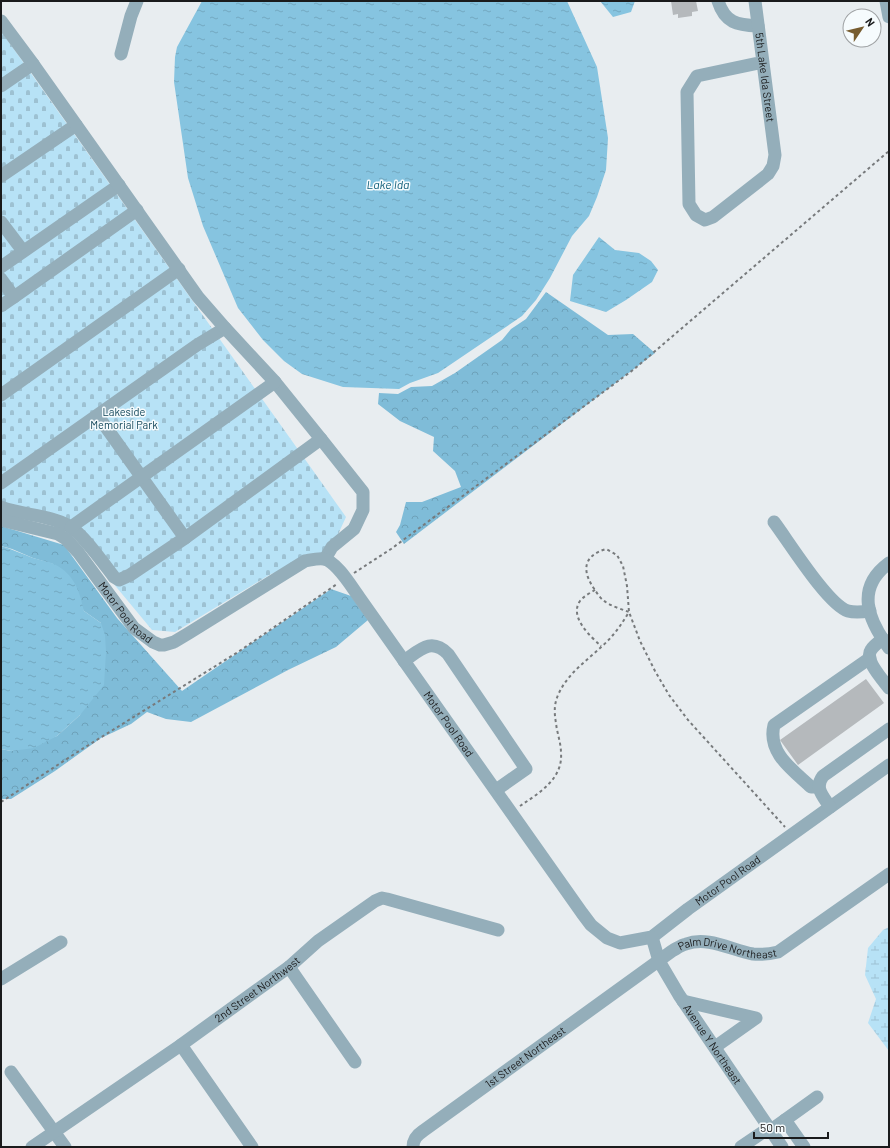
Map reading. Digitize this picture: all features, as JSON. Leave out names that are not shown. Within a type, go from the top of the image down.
[{"type":"street","points":[[121,54],[131,16],[137,1]]},
{"type":"street","points":[[718,1],[726,18],[732,22],[745,26],[758,26]]},
{"type":"street","name":"5th Lake Ida Street","points":[[755,1],[758,26],[763,62],[775,155],[773,166],[768,174],[714,217],[705,220],[696,215],[692,211],[689,204],[688,92],[697,76],[763,62]]},
{"type":"street","points":[[886,1],[889,17]]},
{"type":"street","points":[[1,21],[119,184],[198,297],[275,382],[363,492],[363,510],[354,529],[332,547],[324,559]]},
{"type":"street","points":[[1,86],[33,64]]},
{"type":"street","points":[[1,176],[76,125]]},
{"type":"street","points":[[1,267],[119,184]]},
{"type":"street","points":[[1,306],[137,210]]},
{"type":"street","points":[[1,222],[23,251]]},
{"type":"street","points":[[1,395],[179,270]]},
{"type":"street","points":[[1,279],[14,297]]},
{"type":"street","points":[[1,483],[197,345],[225,328]]},
{"type":"street","points":[[71,527],[275,382]]},
{"type":"street","points":[[98,416],[185,538]]},
{"type":"street","points":[[1,507],[61,522],[71,527],[90,546],[114,577],[119,580],[130,575],[185,538],[321,439]]},
{"type":"street","name":"Motor Pool Road","points":[[1,520],[58,534],[66,539],[78,552],[134,628],[153,642],[160,645],[174,642],[305,561],[324,559],[332,563],[346,579],[582,913],[597,930],[607,938],[620,943],[652,937],[688,909],[889,765]]},
{"type":"street","points":[[774,522],[833,602],[848,611],[870,611]]},
{"type":"street","points":[[889,563],[876,575],[870,585],[867,601],[872,622],[886,644],[871,650],[869,654],[870,658],[874,668],[889,688]]},
{"type":"street","points":[[404,661],[425,647],[431,645],[443,649],[448,654],[526,769],[496,790]]},
{"type":"street","points":[[819,787],[812,787],[785,762],[773,741],[772,733],[774,725],[870,658]]},
{"type":"street","points":[[830,807],[819,787],[818,782],[831,770],[889,729]]},
{"type":"street","points":[[803,779],[817,770],[831,770]]},
{"type":"street","name":"Palm Drive Northeast","points":[[644,972],[672,951],[686,944],[696,942],[712,943],[753,954],[766,955],[778,952],[889,874]]},
{"type":"street","name":"2nd Street Northwest","points":[[32,1147],[181,1045],[289,967],[318,941],[375,901],[382,898],[498,930]]},
{"type":"street","name":"Avenue Y Northeast","points":[[652,937],[659,961],[683,1001],[782,1147]]},
{"type":"street","points":[[1,979],[61,942]]},
{"type":"street","points":[[289,967],[355,1062]]},
{"type":"street","name":"1st Street Northeast","points":[[413,1147],[413,1142],[417,1135],[644,972]]},
{"type":"street","points":[[683,1001],[756,1018],[715,1048]]},
{"type":"street","points":[[181,1045],[252,1147]]},
{"type":"street","points":[[11,1072],[66,1147]]},
{"type":"street","points":[[741,1147],[785,1120],[817,1097]]},
{"type":"street","points":[[785,1120],[804,1147]]},
{"type":"path","points":[[670,339],[889,151]]},
{"type":"path","points":[[629,612],[602,600],[589,581],[586,572],[586,564],[590,557],[598,551],[606,549],[617,554],[623,566],[627,586],[629,612],[640,641],[669,695],[688,720],[792,835]]},
{"type":"path","points":[[595,590],[583,597],[577,610],[578,618],[583,627],[601,646]]},
{"type":"path","points":[[511,812],[549,785],[560,766],[561,753],[554,714],[555,702],[566,679],[613,635],[629,612]]},
{"type":"green space","name":"Lakeside Memorial Park","points":[[1,31],[346,517],[330,552],[271,574],[175,632],[152,630],[68,529],[1,513]]},
{"type":"green space","points":[[546,292],[608,335],[633,334],[655,353],[404,544],[396,532],[400,525],[406,502],[422,502],[461,487],[455,471],[433,451],[434,437],[400,421],[378,404],[379,393],[398,394],[411,387],[432,386],[455,373],[502,340],[511,329],[526,319]]},
{"type":"green space","points":[[1,526],[64,545],[117,618],[182,691],[331,589],[351,596],[368,620],[336,647],[288,670],[191,722],[166,719],[147,712],[131,724],[101,738],[55,771],[11,799],[1,799],[1,749],[11,751],[57,736],[80,715],[101,623],[84,611],[53,564],[1,546]]},
{"type":"green space","points":[[889,927],[889,1051],[868,1023],[876,999],[865,975],[868,948],[883,930]]},
{"type":"water","name":"Lake Ida","points":[[202,1],[567,1],[597,67],[608,138],[606,170],[589,216],[572,236],[550,278],[536,300],[522,316],[438,373],[410,383],[399,389],[343,387],[302,374],[284,361],[263,340],[238,308],[203,226],[188,178],[174,82],[175,57],[177,47]]},
{"type":"water","points":[[600,1],[635,1],[631,12],[613,17]]},
{"type":"water","points":[[599,237],[615,250],[639,253],[651,261],[658,270],[652,282],[606,312],[570,301],[573,275]]},
{"type":"water","points":[[1,546],[54,564],[67,573],[78,590],[84,611],[101,623],[105,635],[106,652],[104,685],[80,715],[57,736],[34,748],[11,751],[1,749]]},
{"type":"building","points":[[671,1],[696,1],[698,11],[692,12],[692,16],[678,18],[678,14],[673,15]]},
{"type":"building","points":[[866,679],[884,703],[798,765],[780,740]]}]
